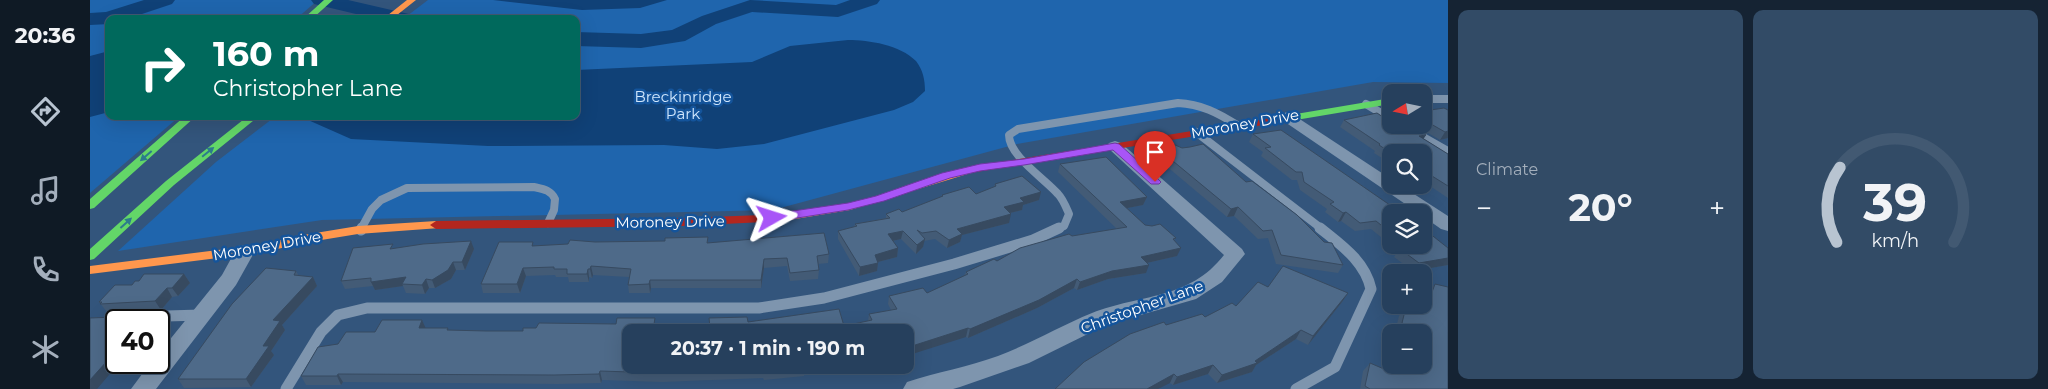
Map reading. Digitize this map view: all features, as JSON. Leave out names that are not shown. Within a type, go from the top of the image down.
[{"type":"street","points":[[312,15],[329,0]]},
{"type":"street","points":[[392,15],[412,0]]},
{"type":"street","points":[[1432,99],[1448,99]]},
{"type":"street","name":"Moroney Drive","points":[[90,270],[245,251],[361,230],[426,224],[722,221],[788,217],[833,210],[880,199],[913,186],[980,167],[1024,162],[1382,102]]},
{"type":"street","points":[[1286,117],[1448,225]]},
{"type":"street","points":[[90,205],[187,120]]},
{"type":"street","points":[[90,256],[170,183],[249,120]]},
{"type":"street","name":"Christopher Lane","points":[[930,388],[1034,351],[1099,320],[1170,300],[1200,289],[1224,271],[1235,254],[1115,146]]},
{"type":"street","points":[[143,389],[229,280],[245,251]]},
{"type":"lane","points":[[286,389],[320,332],[338,316],[367,308],[759,308],[824,298],[954,264],[1033,240],[1064,226],[1069,214],[1059,195],[1024,162],[1009,143],[1009,135],[1018,129],[1185,103],[1203,106],[1218,112],[1238,126]]},
{"type":"lane","points":[[1366,104],[1382,114]]},
{"type":"lane","points":[[1196,132],[1351,253],[1368,275],[1370,289],[1335,367],[1296,389]]},
{"type":"lane","points":[[1418,134],[1448,151]]},
{"type":"lane","points":[[361,230],[372,209],[381,200],[407,188],[544,189],[552,192],[556,200],[548,223]]},
{"type":"lane","points":[[170,316],[202,315]]},
{"type":"green space","points":[[90,0],[318,0],[301,15],[105,15],[105,120],[175,120],[90,193]]},
{"type":"green space","name":"Breckinridge Park","points":[[428,0],[1448,0],[1448,83],[1373,82],[1017,144],[773,210],[322,220],[118,251],[216,162],[271,120],[580,120],[580,15],[408,15]]},
{"type":"shaded area","points":[[493,0],[667,0],[640,8],[582,10]]},
{"type":"shaded area","points":[[848,40],[865,41],[893,47],[916,61],[924,79],[925,91],[913,102],[894,110],[764,144],[717,149],[664,145],[488,146],[351,139],[308,120],[580,120],[580,70],[752,62],[790,46]]},
{"type":"shaded area","points":[[105,52],[105,113],[90,117],[90,56]]},
{"type":"building","points":[[1444,108],[1448,110],[1448,131],[1445,132],[1432,125],[1432,110]]},
{"type":"building","points":[[1377,113],[1382,116],[1382,134],[1424,134],[1426,135],[1419,136],[1432,144],[1382,144],[1382,147],[1344,120]]},
{"type":"building","points":[[1281,130],[1388,204],[1382,204],[1382,226],[1376,221],[1360,223],[1346,212],[1343,213],[1330,204],[1334,202],[1304,182],[1302,172],[1296,172],[1265,148],[1271,147],[1253,134]]},
{"type":"building","points":[[1173,144],[1182,148],[1203,144],[1246,182],[1252,181],[1297,215],[1324,242],[1332,243],[1343,265],[1281,255],[1272,230],[1263,231],[1238,207],[1231,209],[1156,147]]},
{"type":"building","points":[[1432,144],[1448,154],[1448,186],[1432,176]]},
{"type":"building","points":[[1106,157],[1147,197],[1120,202],[1145,225],[1160,224],[1176,238],[1173,239],[1181,248],[1141,257],[1149,265],[1112,271],[1080,282],[1077,279],[1039,300],[970,329],[968,328],[914,345],[914,324],[853,324],[872,320],[869,314],[897,309],[889,296],[923,288],[927,293],[968,274],[966,272],[994,259],[997,261],[1020,248],[1069,234],[1072,236],[1127,227],[1060,164]]},
{"type":"building","points":[[1022,176],[1041,192],[1020,198],[1024,202],[1004,207],[1011,214],[957,229],[962,234],[949,240],[936,231],[922,233],[917,230],[925,239],[917,245],[903,231],[888,234],[898,248],[875,255],[878,263],[860,267],[838,231],[857,226],[855,224],[890,218],[886,214],[899,209],[902,212],[942,195],[969,187],[976,194],[996,186],[995,184]]},
{"type":"building","points":[[824,233],[829,254],[817,256],[819,270],[790,273],[787,258],[764,259],[761,280],[650,280],[649,284],[628,285],[631,269],[591,266],[587,274],[567,274],[567,269],[554,269],[554,267],[523,268],[517,284],[481,284],[499,242],[533,242],[532,246],[568,244],[570,240],[595,242],[665,241],[665,238],[708,237],[707,243]]},
{"type":"building","points":[[1432,235],[1448,248],[1448,258],[1419,263],[1407,254],[1432,254]]},
{"type":"building","points":[[471,241],[462,262],[453,262],[448,270],[432,280],[426,279],[422,285],[402,284],[406,277],[371,282],[371,278],[341,281],[353,248],[393,244],[390,249],[423,244]]},
{"type":"building","points":[[1283,266],[1348,293],[1313,336],[1301,330],[1255,361],[1257,363],[1222,375],[1213,365],[1177,377],[1174,374],[1147,389],[1055,389],[1084,362],[1130,334],[1164,322],[1166,325],[1202,314],[1205,317],[1232,303],[1236,306],[1258,282],[1268,287]]},
{"type":"building","points":[[266,268],[296,271],[294,275],[313,277],[273,320],[280,321],[263,346],[269,346],[246,379],[178,379],[232,304]]},
{"type":"building","points":[[144,274],[184,274],[172,288],[167,288],[155,301],[100,304],[102,302],[99,302],[115,285],[132,285],[135,281],[139,281]]},
{"type":"building","points":[[1435,284],[1448,287],[1448,389],[1370,389],[1365,386],[1370,363],[1382,368],[1382,374],[1432,374],[1432,324],[1402,323],[1404,314],[1432,314],[1432,292]]},
{"type":"building","points":[[839,309],[843,324],[710,324],[709,318],[747,317],[748,322]]},
{"type":"building","points":[[105,317],[105,363],[90,380],[90,318]]},
{"type":"building","points":[[617,318],[655,318],[654,324],[622,324],[622,372],[600,371],[599,374],[554,375],[338,374],[337,376],[301,376],[318,347],[338,344],[346,332],[375,332],[382,320],[422,320],[419,328],[523,331],[523,328],[536,328],[539,323],[616,324]]},
{"type":"waterway","points":[[118,15],[165,0]]},
{"type":"waterway","points":[[321,0],[388,15]]},
{"type":"waterway","points":[[580,39],[641,41],[677,36],[709,20],[750,6],[838,11],[870,0]]},
{"type":"waterway","points":[[90,19],[105,18]]},
{"type":"traffic: fast","points":[[312,15],[329,0]]},
{"type":"traffic: fast","points":[[1284,119],[1382,103]]},
{"type":"traffic: fast","points":[[90,205],[186,120]]},
{"type":"traffic: fast","points":[[90,256],[170,183],[249,120]]},
{"type":"traffic: slow","points":[[392,15],[412,0]]},
{"type":"traffic: slow","points":[[762,219],[807,215],[850,207],[970,170]]},
{"type":"traffic: slow","points":[[90,270],[266,248],[297,240],[358,230],[436,225]]},
{"type":"traffic: jam","points":[[970,170],[1284,119]]},
{"type":"traffic: jam","points":[[436,225],[683,222],[762,219]]},
{"type":"route","points":[[772,218],[833,210],[880,199],[913,186],[980,167],[1024,162],[1115,146],[1155,182]]}]
